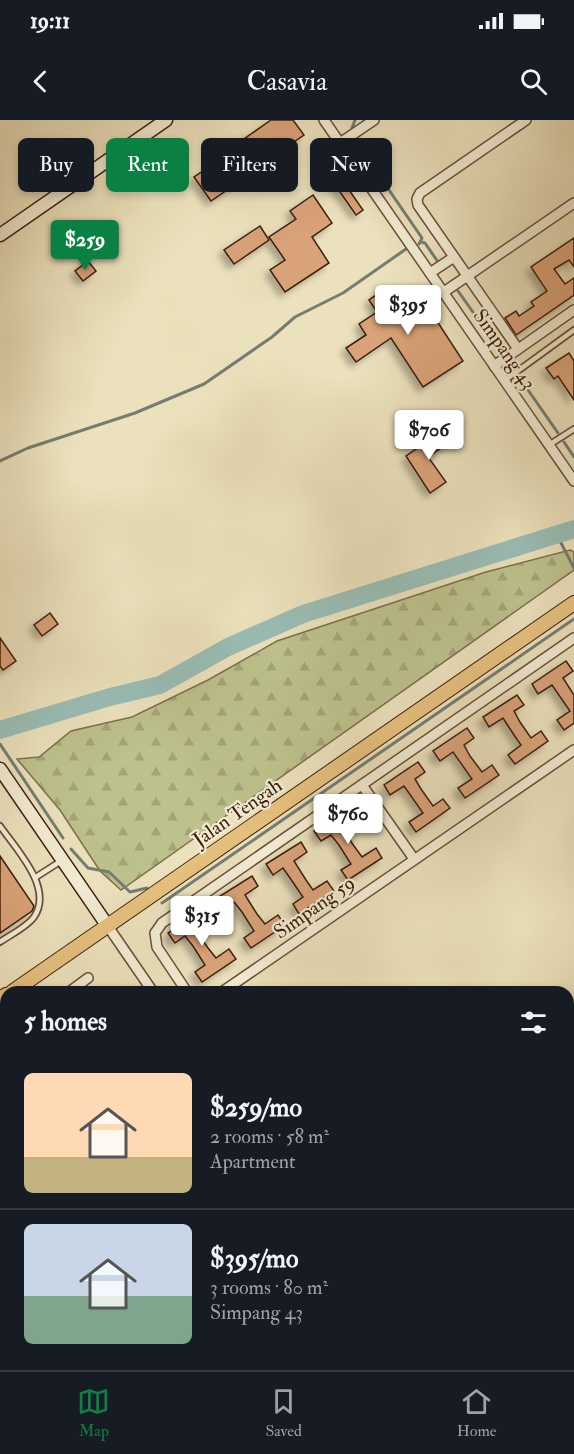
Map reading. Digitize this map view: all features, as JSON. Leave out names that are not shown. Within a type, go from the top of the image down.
[{"type":"main road","name":"Jalan Tengah","points":[[21,986],[574,603]]},
{"type":"street","points":[[0,235],[166,120]]},
{"type":"street","name":"Simpang 43","points":[[324,120],[337,138]]},
{"type":"street","points":[[347,138],[374,120]]},
{"type":"street","points":[[518,349],[418,205],[418,195],[526,120]]},
{"type":"street","name":"Simpang 43","points":[[374,192],[574,481]]},
{"type":"street","points":[[444,292],[574,203]]},
{"type":"street","points":[[430,273],[454,257]]},
{"type":"street","points":[[494,366],[574,310]]},
{"type":"street","points":[[183,986],[157,947],[155,933],[162,923],[574,638]]},
{"type":"street","name":"Simpang 59","points":[[231,986],[574,750]]},
{"type":"street","points":[[2,776],[149,986]]},
{"type":"street","points":[[362,785],[414,859]]},
{"type":"street","points":[[77,986],[88,978]]},
{"type":"lane","points":[[504,381],[574,330]]},
{"type":"lane","points":[[549,445],[574,429]]},
{"type":"lane","points":[[0,826],[36,878],[41,896],[39,908],[33,919],[0,942]]},
{"type":"lane","points":[[36,878],[62,860]]},
{"type":"green space","points":[[570,550],[574,552],[574,570],[121,890],[100,871],[60,810],[17,759],[39,757],[71,731],[132,717],[208,680],[277,641],[486,572]]},
{"type":"building","points":[[271,120],[293,120],[304,135],[298,139],[245,138]]},
{"type":"building","points":[[201,172],[201,187],[194,177]]},
{"type":"building","points":[[205,192],[224,192],[211,201]]},
{"type":"building","points":[[340,192],[350,192],[363,210],[356,215]]},
{"type":"building","points":[[313,195],[332,223],[312,237],[329,263],[285,292],[270,270],[285,260],[269,237],[296,219],[290,211]]},
{"type":"building","points":[[260,226],[269,240],[234,264],[224,250]]},
{"type":"building","points":[[574,238],[574,267],[569,260],[554,269],[565,284],[574,278],[574,295],[516,335],[505,318],[516,311],[519,316],[534,306],[531,302],[547,291],[531,267]]},
{"type":"building","points":[[88,261],[96,271],[83,281],[75,271]]},
{"type":"building","points":[[386,288],[395,301],[413,289],[463,361],[423,387],[391,338],[356,362],[346,348],[366,335],[359,324],[377,312],[369,300]]},
{"type":"building","points":[[569,353],[574,361],[574,400],[558,376],[554,379],[546,368]]},
{"type":"building","points":[[444,430],[451,441],[428,457],[446,482],[430,493],[406,456]]},
{"type":"building","points":[[50,613],[58,624],[42,636],[34,625]]},
{"type":"building","points":[[0,638],[16,661],[3,670],[0,666]]},
{"type":"building","points":[[566,661],[573,671],[563,678],[574,695],[574,723],[564,730],[557,720],[570,711],[552,685],[538,694],[532,684]]},
{"type":"building","points":[[517,695],[524,705],[514,711],[520,722],[531,738],[541,731],[548,741],[515,764],[508,755],[521,745],[503,718],[489,727],[483,717]]},
{"type":"building","points":[[467,728],[474,738],[464,745],[470,756],[482,772],[492,765],[499,775],[465,798],[458,788],[472,779],[453,752],[440,761],[433,751]]},
{"type":"building","points":[[418,762],[425,772],[415,779],[421,789],[433,806],[443,799],[450,808],[416,832],[409,822],[423,813],[404,786],[390,795],[384,785]]},
{"type":"building","points":[[349,809],[356,819],[342,828],[354,846],[362,857],[376,848],[382,858],[348,880],[341,870],[351,864],[339,845],[331,835],[321,841],[314,831]]},
{"type":"building","points":[[301,842],[307,852],[294,861],[306,880],[313,890],[327,881],[334,891],[299,914],[293,904],[303,897],[283,868],[273,875],[266,864]]},
{"type":"building","points":[[0,856],[34,906],[32,911],[0,933]]},
{"type":"building","points":[[252,876],[258,886],[245,895],[257,914],[265,924],[278,915],[285,925],[251,948],[244,938],[254,931],[242,912],[234,902],[224,908],[217,898]]},
{"type":"building","points":[[203,910],[209,920],[195,929],[216,958],[229,949],[236,959],[202,982],[195,972],[205,965],[193,946],[185,936],[175,943],[168,933]]},
{"type":"waterway","points":[[352,128],[355,120]]},
{"type":"waterway","points":[[390,192],[422,238],[419,244]]},
{"type":"waterway","points":[[421,242],[425,243],[438,262]]},
{"type":"waterway","points":[[0,461],[28,448],[135,413],[204,384],[272,337],[295,317],[343,293],[406,249]]},
{"type":"waterway","points":[[458,291],[502,353]]},
{"type":"waterway","points":[[519,377],[558,433]]},
{"type":"waterway","points":[[564,442],[574,457]]},
{"type":"waterway","points":[[0,730],[110,697],[160,685],[228,647],[303,614],[574,529]]},
{"type":"waterway","points":[[558,533],[574,568]]},
{"type":"waterway","points":[[162,903],[574,619]]},
{"type":"waterway","points":[[0,744],[63,838]]},
{"type":"waterway","points":[[71,849],[88,868],[109,872],[130,892],[147,888]]}]
